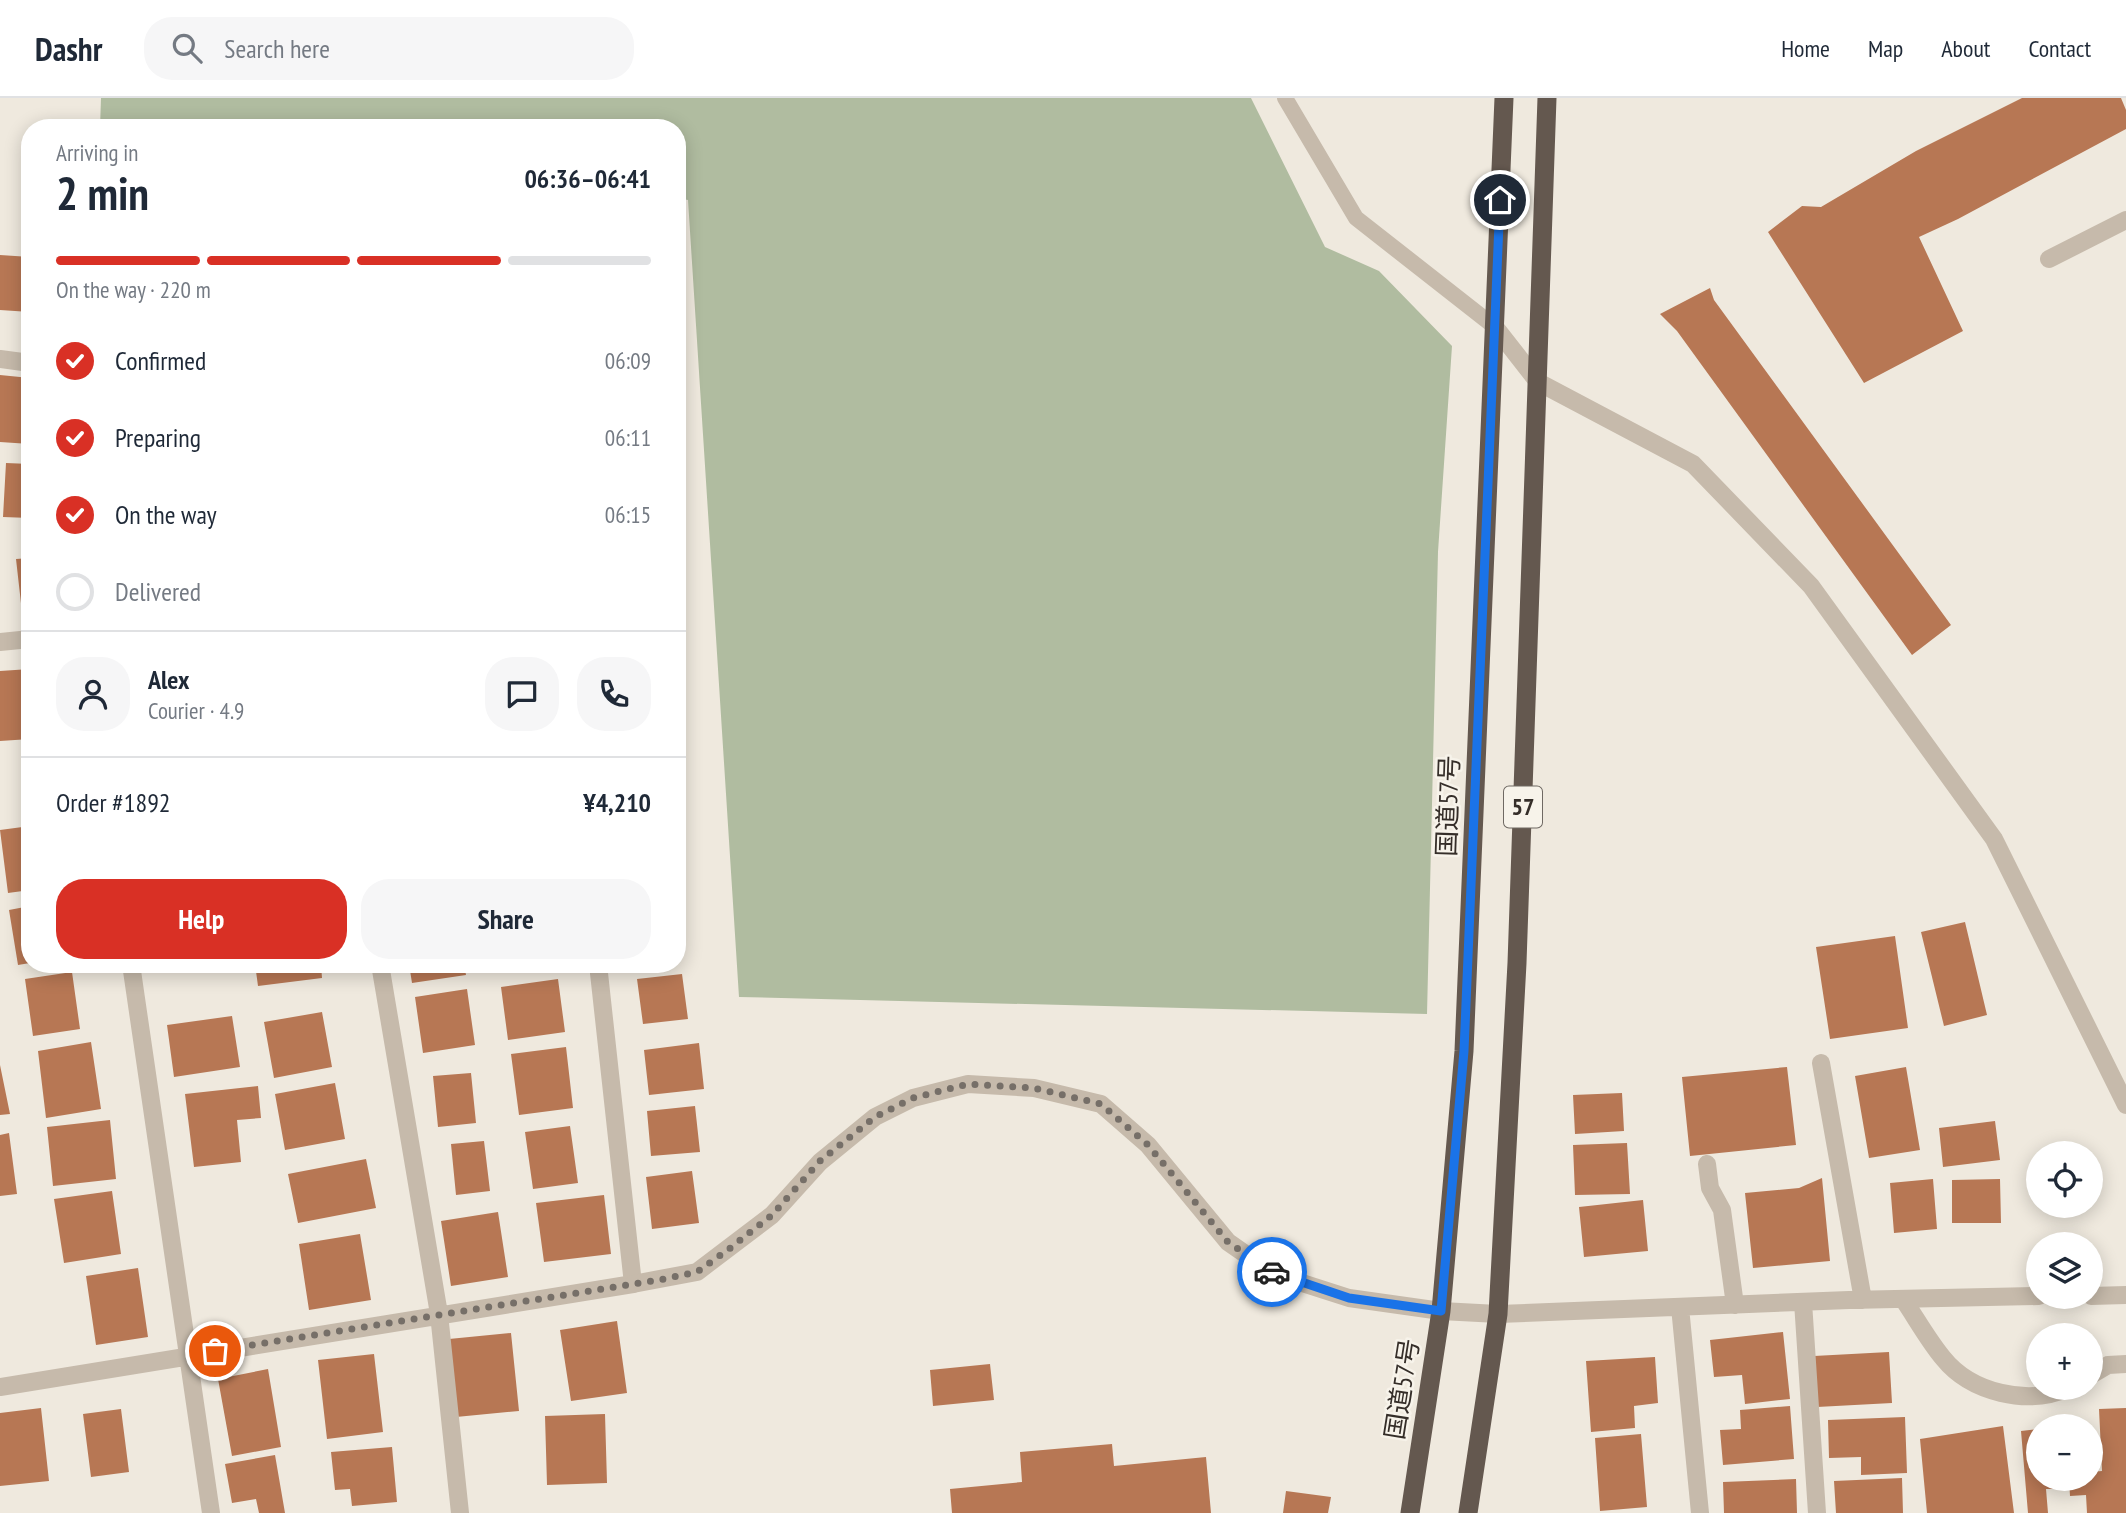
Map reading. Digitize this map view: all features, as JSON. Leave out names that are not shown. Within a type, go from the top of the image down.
[{"type":"highway","name":"国道57号","points":[[1410,1513],[1441,1311],[1464,1051],[1504,98]]},
{"type":"highway","name":"57","points":[[1468,1513],[1498,1314],[1517,963],[1547,98]]},
{"type":"street","points":[[2049,259],[2126,220]]},
{"type":"street","points":[[1495,327],[1538,382],[1693,464],[1811,586],[1994,839],[2126,1105]]},
{"type":"street","points":[[0,359],[21,362]]},
{"type":"street","points":[[0,642],[21,640]]},
{"type":"street","points":[[132,973],[211,1513]]},
{"type":"street","points":[[382,973],[439,1314],[460,1513]]},
{"type":"street","points":[[599,973],[633,1284]]},
{"type":"street","points":[[1821,1063],[1863,1300]]},
{"type":"street","points":[[0,1387],[697,1272],[772,1215],[820,1161],[875,1117],[913,1098],[968,1084],[1034,1088],[1101,1104],[1148,1145],[1228,1242],[1274,1274],[1349,1298],[1441,1311],[1498,1314],[2026,1296]]},
{"type":"street","points":[[1707,1164],[1710,1188],[1722,1210],[1735,1305]]},
{"type":"street","points":[[2103,1296],[2126,1295]]},
{"type":"street","points":[[1903,1299],[1944,1360],[1969,1381],[2009,1396],[2026,1396]]},
{"type":"street","points":[[1802,1302],[1817,1513]]},
{"type":"street","points":[[1680,1307],[1700,1513]]},
{"type":"street","points":[[2103,1368],[2126,1364]]},
{"type":"lane","points":[[1285,98],[1356,218],[1495,327]]},
{"type":"green space","points":[[101,98],[1251,98],[1325,247],[1379,271],[1452,346],[1438,552],[1427,1014],[739,997],[686,200],[686,119],[100,119]]},
{"type":"building","points":[[2022,98],[2121,98],[2126,110],[2126,129],[1919,237],[1963,331],[1864,383],[1768,232],[1802,206],[1821,207],[1916,151]]},
{"type":"building","points":[[0,255],[21,256],[21,311],[0,310]]},
{"type":"building","points":[[1710,288],[1714,300],[1951,625],[1912,655],[1677,331],[1660,314]]},
{"type":"building","points":[[0,375],[21,377],[21,443],[0,442]]},
{"type":"building","points":[[6,463],[21,464],[21,518],[3,517]]},
{"type":"building","points":[[16,559],[21,559],[21,603]]},
{"type":"building","points":[[21,670],[21,740],[0,741],[0,671]]},
{"type":"building","points":[[21,827],[21,891],[8,893],[0,830]]},
{"type":"building","points":[[21,908],[21,964],[18,965],[9,910]]},
{"type":"building","points":[[1965,922],[1987,1015],[1944,1026],[1921,932]]},
{"type":"building","points":[[1895,936],[1908,1028],[1830,1039],[1816,947]]},
{"type":"building","points":[[72,973],[80,1029],[33,1036],[25,979]]},
{"type":"building","points":[[256,973],[322,973],[322,978],[258,986]]},
{"type":"building","points":[[410,973],[466,975],[412,983]]},
{"type":"building","points":[[682,974],[688,1019],[643,1024],[637,979]]},
{"type":"building","points":[[558,979],[565,1032],[508,1040],[501,987]]},
{"type":"building","points":[[467,989],[475,1045],[423,1053],[415,997]]},
{"type":"building","points":[[322,1012],[332,1067],[274,1078],[264,1022]]},
{"type":"building","points":[[232,1016],[240,1067],[174,1077],[167,1025]]},
{"type":"building","points":[[91,1042],[101,1109],[46,1118],[38,1051]]},
{"type":"building","points":[[699,1043],[704,1089],[649,1095],[644,1050]]},
{"type":"building","points":[[566,1047],[573,1108],[519,1115],[511,1054]]},
{"type":"building","points":[[0,1065],[10,1114],[0,1115]]},
{"type":"building","points":[[1787,1067],[1796,1145],[1690,1156],[1682,1077]]},
{"type":"building","points":[[1906,1067],[1920,1150],[1869,1158],[1855,1076]]},
{"type":"building","points":[[471,1073],[476,1123],[438,1127],[433,1076]]},
{"type":"building","points":[[335,1083],[345,1139],[285,1150],[275,1094]]},
{"type":"building","points":[[258,1086],[261,1118],[237,1120],[241,1162],[194,1167],[185,1094]]},
{"type":"building","points":[[1622,1093],[1624,1131],[1575,1134],[1573,1095]]},
{"type":"building","points":[[695,1106],[700,1152],[651,1156],[647,1111]]},
{"type":"building","points":[[110,1120],[116,1179],[53,1186],[47,1127]]},
{"type":"building","points":[[1995,1121],[2000,1160],[1943,1167],[1939,1128]]},
{"type":"building","points":[[570,1126],[578,1183],[533,1189],[525,1132]]},
{"type":"building","points":[[9,1133],[17,1194],[0,1196],[0,1135]]},
{"type":"building","points":[[484,1141],[490,1191],[456,1195],[451,1144]]},
{"type":"building","points":[[1627,1143],[1630,1194],[1575,1195],[1573,1145]]},
{"type":"building","points":[[366,1159],[376,1208],[298,1223],[288,1174]]},
{"type":"building","points":[[692,1171],[699,1223],[652,1229],[646,1177]]},
{"type":"building","points":[[1822,1178],[1830,1261],[1753,1268],[1745,1193],[1799,1188]]},
{"type":"building","points":[[1933,1179],[1937,1229],[1894,1233],[1890,1183]]},
{"type":"building","points":[[2000,1179],[2001,1223],[1952,1223],[1952,1180]]},
{"type":"building","points":[[112,1191],[121,1254],[64,1263],[54,1199]]},
{"type":"building","points":[[604,1195],[611,1254],[544,1262],[536,1203]]},
{"type":"building","points":[[1643,1200],[1648,1251],[1584,1257],[1579,1207]]},
{"type":"building","points":[[498,1212],[508,1277],[451,1286],[441,1221]]},
{"type":"building","points":[[360,1234],[371,1300],[309,1310],[299,1244]]},
{"type":"building","points":[[138,1268],[148,1337],[96,1345],[86,1276]]},
{"type":"building","points":[[617,1321],[627,1393],[571,1401],[560,1330]]},
{"type":"building","points":[[1783,1332],[1790,1399],[1745,1404],[1742,1375],[1714,1377],[1710,1340]]},
{"type":"building","points":[[511,1333],[519,1411],[456,1417],[449,1339]]},
{"type":"building","points":[[1889,1352],[1892,1403],[1817,1407],[1814,1356]]},
{"type":"building","points":[[374,1354],[383,1432],[327,1439],[318,1360]]},
{"type":"building","points":[[1655,1357],[1658,1403],[1634,1406],[1635,1428],[1591,1432],[1586,1361]]},
{"type":"building","points":[[990,1364],[994,1400],[933,1406],[930,1370]]},
{"type":"building","points":[[268,1369],[281,1447],[232,1456],[218,1379]]},
{"type":"building","points":[[1790,1406],[1794,1459],[1723,1465],[1720,1430],[1741,1429],[1740,1410]]},
{"type":"building","points":[[41,1408],[49,1481],[0,1486],[0,1413]]},
{"type":"building","points":[[2126,1408],[2126,1513],[2087,1513],[2086,1495],[2070,1496],[2070,1491],[2103,1491],[2103,1414],[2099,1414],[2099,1409]]},
{"type":"building","points":[[121,1409],[129,1472],[91,1477],[83,1414]]},
{"type":"building","points":[[605,1414],[607,1483],[547,1485],[545,1416]]},
{"type":"building","points":[[1905,1417],[1907,1473],[1861,1475],[1861,1457],[1829,1458],[1828,1420]]},
{"type":"building","points":[[2003,1426],[2014,1513],[1927,1513],[1920,1439]]},
{"type":"building","points":[[2026,1430],[2026,1490],[2021,1431]]},
{"type":"building","points":[[1641,1434],[1647,1507],[1600,1511],[1595,1438]]},
{"type":"building","points":[[1112,1444],[1114,1466],[1206,1457],[1211,1513],[952,1513],[950,1489],[1022,1482],[1020,1452]]},
{"type":"building","points":[[392,1447],[397,1502],[352,1506],[350,1489],[335,1490],[331,1452]]},
{"type":"building","points":[[275,1455],[285,1513],[259,1513],[256,1499],[232,1503],[225,1464]]},
{"type":"building","points":[[1902,1478],[1903,1513],[1836,1513],[1834,1481]]},
{"type":"building","points":[[1796,1479],[1797,1513],[1724,1513],[1723,1482]]},
{"type":"building","points":[[1286,1491],[1331,1497],[1328,1513],[1283,1513]]},
{"type":"building","points":[[2026,1491],[2046,1491],[2048,1513],[2028,1513]]},
{"type":"way so far","points":[[215,1351],[697,1272],[772,1215],[820,1161],[875,1117],[913,1098],[968,1084],[1034,1088],[1101,1104],[1148,1145],[1228,1242],[1272,1272]]},
{"type":"route","points":[[1272,1272],[1349,1298],[1441,1311],[1464,1051],[1500,200]]}]
